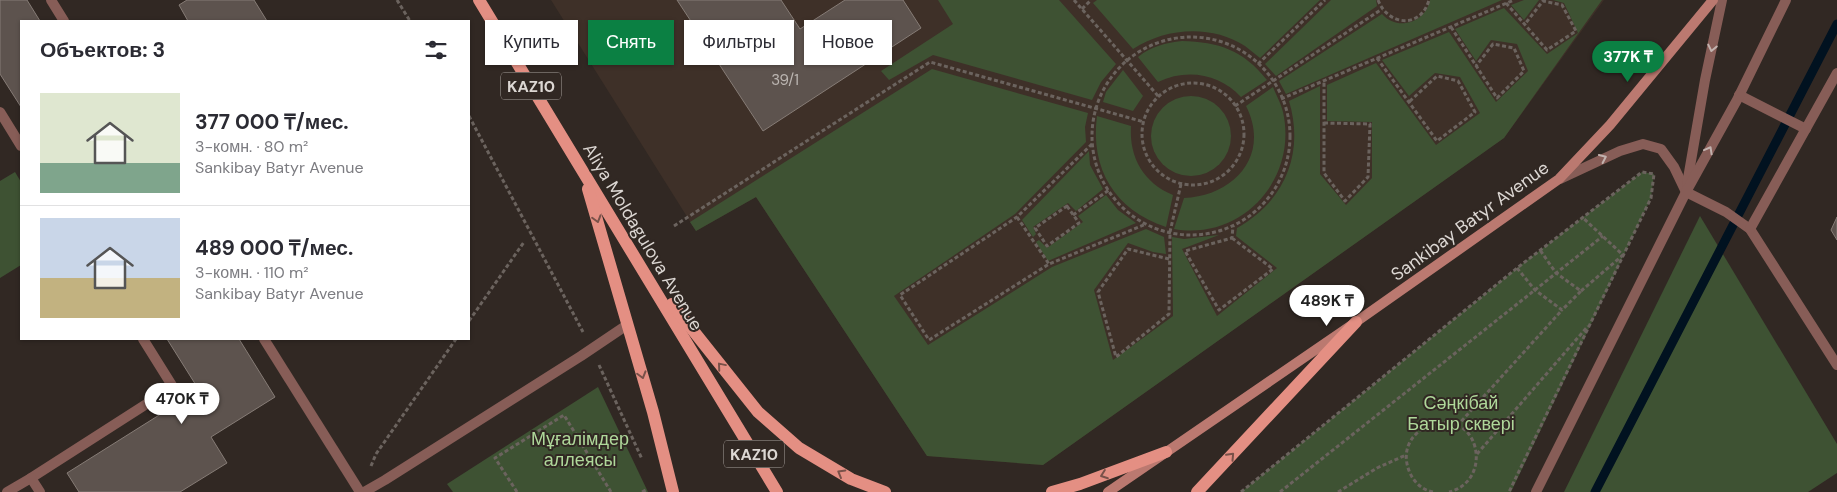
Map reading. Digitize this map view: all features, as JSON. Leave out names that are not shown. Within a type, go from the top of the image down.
[{"type":"main road","name":"Aliya Moldagulova Avenue","points":[[479,0],[777,492]]},
{"type":"main road","name":"Sankibay Batyr Avenue","points":[[1108,492],[1356,322],[1559,179],[1610,125],[1713,0]]},
{"type":"main road","points":[[583,172],[673,492]]},
{"type":"main road","points":[[635,258],[758,412],[799,448],[851,479],[886,492]]},
{"type":"main road","points":[[1197,492],[1356,322]]},
{"type":"main road","points":[[1052,492],[1080,484],[1166,452]]},
{"type":"lane","points":[[51,0],[63,20]]},
{"type":"lane","points":[[1686,192],[1705,80],[1722,0]]},
{"type":"lane","points":[[1536,492],[1686,192],[1740,95],[1786,0]]},
{"type":"lane","points":[[1747,227],[1803,127],[1837,73]]},
{"type":"lane","points":[[1740,95],[1803,127]]},
{"type":"lane","points":[[0,112],[20,144]]},
{"type":"lane","points":[[1559,179],[1620,151],[1643,144],[1661,149],[1674,167],[1686,192],[1726,212],[1747,227],[1837,365]]},
{"type":"lane","points":[[265,340],[362,492],[592,349],[627,325]]},
{"type":"lane","points":[[7,492],[173,387],[144,340]]},
{"type":"lane","points":[[31,478],[40,492]]},
{"type":"path","points":[[397,0],[409,20]]},
{"type":"path","points":[[1074,0],[1159,97]]},
{"type":"path","points":[[1082,9],[1091,0]]},
{"type":"path","points":[[1258,64],[1325,0]]},
{"type":"path","points":[[1378,0],[1382,9],[1394,19],[1410,20],[1423,12],[1429,0]]},
{"type":"path","points":[[1281,99],[1514,0]]},
{"type":"path","points":[[1506,3],[1524,24],[1547,50],[1576,31],[1562,5],[1543,1],[1524,24]]},
{"type":"path","points":[[1236,106],[1382,9]]},
{"type":"path","points":[[1451,27],[1496,98],[1524,71],[1514,48],[1493,44],[1476,66]]},
{"type":"path","points":[[1188,36],[1221,41],[1251,56],[1258,64],[1274,81],[1286,110],[1290,142],[1283,173],[1266,200],[1234,226],[1214,233],[1182,235],[1170,232],[1151,227],[1125,210],[1104,184],[1098,168],[1093,152],[1093,118],[1104,86],[1126,60],[1154,43],[1188,36]]},
{"type":"path","points":[[1377,58],[1437,141],[1475,112],[1458,81],[1437,76],[1409,102]]},
{"type":"path","points":[[674,226],[930,62],[1144,122]]},
{"type":"path","points":[[1324,81],[1324,123],[1324,173],[1345,201],[1368,176],[1370,124],[1324,123]]},
{"type":"path","points":[[1187,84],[1204,84],[1221,92],[1236,106],[1242,119],[1244,135],[1242,150],[1234,165],[1223,176],[1209,183],[1193,186],[1181,184],[1163,176],[1152,165],[1144,149],[1142,131],[1144,122],[1146,114],[1156,99],[1170,89],[1187,84]]},
{"type":"path","points":[[470,118],[592,349],[644,463]]},
{"type":"path","points":[[1093,143],[1017,218],[900,294],[929,340],[1049,264],[1147,224]]},
{"type":"path","points":[[1242,492],[1582,217],[1642,172],[1654,174],[1651,198],[1509,492]]},
{"type":"path","points":[[1169,260],[1128,249],[1098,292],[1116,357],[1169,314],[1170,232],[1181,184]]},
{"type":"path","points":[[1073,215],[1109,190]]},
{"type":"path","points":[[1067,206],[1073,215],[1079,223],[1047,246],[1035,228],[1067,206]]},
{"type":"path","points":[[1582,217],[1623,255]]},
{"type":"path","points":[[1017,218],[1049,264]]},
{"type":"path","points":[[1232,238],[1234,226]]},
{"type":"path","points":[[1034,241],[1041,236]]},
{"type":"path","points":[[1280,492],[1602,236]]},
{"type":"path","points":[[1232,238],[1273,268],[1219,310],[1186,251],[1232,238]]},
{"type":"path","points":[[470,320],[524,242]]},
{"type":"path","points":[[1540,250],[1556,273],[1581,291]]},
{"type":"path","points":[[1458,426],[1562,310],[1623,255]]},
{"type":"path","points":[[1517,268],[1535,290],[1562,310]]},
{"type":"path","points":[[1477,454],[1591,323]]},
{"type":"path","points":[[370,469],[376,454],[455,340]]},
{"type":"path","points":[[517,492],[496,458],[564,415],[611,492]]},
{"type":"path","points":[[1433,492],[1419,486],[1412,477],[1407,466],[1406,455],[1409,444],[1415,434],[1435,422],[1446,422],[1458,426],[1467,433],[1474,443],[1477,454],[1476,466],[1471,477],[1463,486],[1449,492]]},
{"type":"path","points":[[1338,492],[1377,468],[1406,455]]},
{"type":"path","points":[[1417,492],[1419,486]]},
{"type":"path","points":[[642,492],[646,490]]},
{"type":"shaded area","points":[[551,0],[1604,0],[1504,138],[1043,465],[927,456],[756,197],[696,231],[592,65],[674,65],[674,20],[588,20],[588,59],[578,43],[578,20],[564,20]]},
{"type":"green space","points":[[938,0],[1059,0],[1116,64],[1101,82],[1092,100],[933,55],[889,80],[881,71],[953,24]]},
{"type":"green space","points":[[1097,0],[1320,0],[1260,58],[1245,46],[1232,39],[1218,34],[1203,32],[1188,31],[1174,33],[1146,42],[1133,49],[1093,3]]},
{"type":"green space","points":[[1331,0],[1376,0],[1377,6],[1276,76],[1265,64]]},
{"type":"green space","points":[[1430,0],[1502,0],[1286,94],[1279,81],[1382,14],[1388,19],[1403,23],[1417,19],[1423,14]]},
{"type":"green space","points":[[1524,0],[1539,0],[1524,20],[1511,5]]},
{"type":"green space","points":[[1553,0],[1602,0],[1504,138],[1043,465],[927,456],[756,197],[696,231],[690,222],[932,69],[1088,113],[1085,127],[1086,142],[1015,214],[894,296],[928,345],[1052,267],[1146,229],[1164,237],[1166,254],[1153,252],[1128,243],[1094,290],[1113,360],[1173,316],[1172,237],[1184,239],[1219,235],[1182,249],[1217,316],[1277,268],[1236,236],[1237,228],[1267,205],[1287,175],[1292,158],[1294,140],[1289,101],[1320,86],[1320,174],[1346,205],[1372,178],[1372,122],[1327,121],[1327,85],[1376,63],[1436,145],[1480,113],[1460,77],[1435,73],[1409,96],[1382,60],[1449,32],[1496,102],[1528,71],[1517,44],[1491,40],[1476,61],[1455,29],[1504,8],[1547,54],[1578,33],[1564,3]]},
{"type":"green space","points":[[1182,41],[1208,43],[1229,50],[1249,61],[1267,80],[1241,97],[1223,83],[1213,78],[1202,76],[1180,75],[1158,82],[1138,57],[1148,50],[1159,46]]},
{"type":"green space","points":[[1123,70],[1143,96],[1133,111],[1103,102],[1106,92]]},
{"type":"green space","points":[[1273,87],[1283,112],[1285,137],[1282,160],[1273,182],[1260,200],[1242,215],[1222,225],[1199,230],[1174,229],[1184,198],[1218,190],[1232,181],[1243,170],[1251,156],[1254,141],[1253,124],[1246,106]]},
{"type":"green space","points":[[1191,96],[1206,99],[1219,108],[1228,121],[1231,136],[1228,151],[1219,164],[1206,173],[1191,176],[1176,173],[1163,164],[1154,151],[1151,136],[1154,121],[1163,108],[1176,99]]},
{"type":"green space","points":[[1097,116],[1131,126],[1133,149],[1140,168],[1154,184],[1173,195],[1166,227],[1148,220],[1133,210],[1110,185],[1102,170],[1098,153],[1096,135]]},
{"type":"green space","points":[[1089,151],[1090,165],[1103,189],[1076,211],[1068,203],[1033,227],[1036,234],[1033,237],[1022,220]]},
{"type":"green space","points":[[15,172],[20,180],[20,266],[0,278],[0,181]]},
{"type":"green space","name":"Сәңкібай Батыр сквері","points":[[1642,172],[1654,174],[1651,198],[1511,492],[1241,492],[1517,268]]},
{"type":"green space","points":[[1106,195],[1118,210],[1136,223],[1048,261],[1036,242],[1039,240],[1047,248],[1083,222],[1078,216]]},
{"type":"green space","points":[[1700,216],[1837,444],[1837,473],[1808,492],[1564,492]]},
{"type":"green space","name":"Мұғалімдер аллеясы","points":[[598,387],[648,492],[453,492],[447,484]]},
{"type":"building","points":[[0,0],[27,0],[39,20],[20,20],[20,105],[0,74]]},
{"type":"building","points":[[187,0],[254,0],[266,20],[187,20],[179,5]]},
{"type":"building","points":[[677,0],[781,0],[800,29],[804,26],[804,65],[864,65],[763,131],[720,65],[794,65],[794,20],[690,20]]},
{"type":"building","points":[[845,0],[903,0],[921,28],[892,47],[892,20],[814,20]]},
{"type":"building","points":[[1837,217],[1837,240],[1831,230]]},
{"type":"building","points":[[168,340],[240,340],[275,397],[211,437],[227,463],[180,492],[79,492],[67,473],[199,390]]},
{"type":"waterway","points":[[1595,492],[1837,24]]}]
